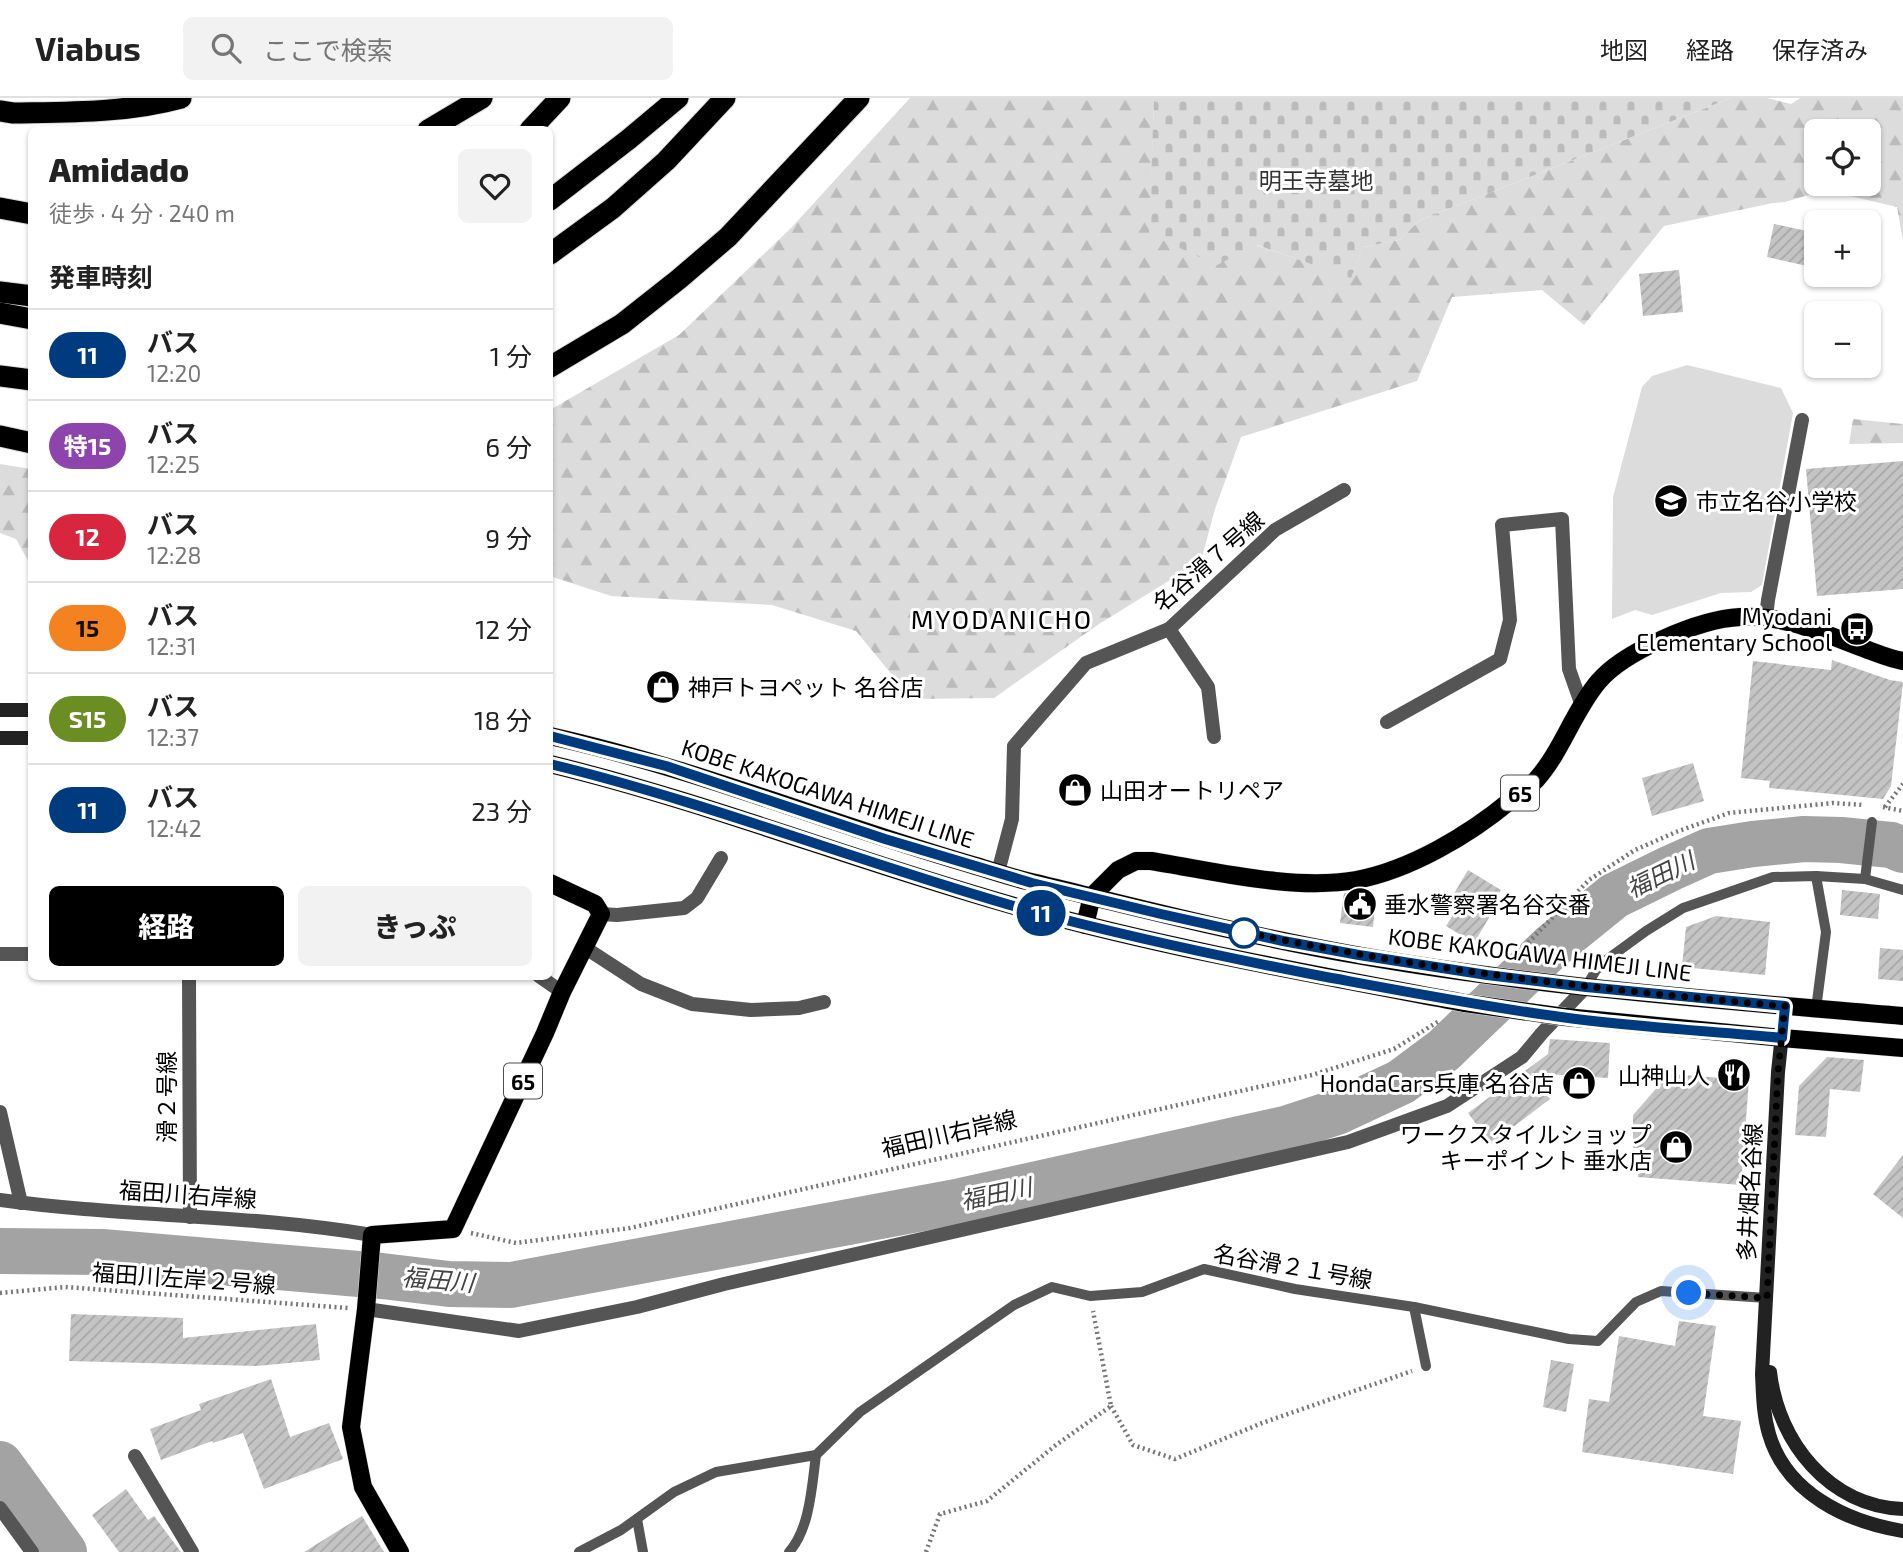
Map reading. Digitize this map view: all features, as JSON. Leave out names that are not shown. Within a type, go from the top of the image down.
[{"type":"highway","points":[[0,111],[90,112],[163,103],[181,98]]},
{"type":"highway","points":[[534,126],[559,98]]},
{"type":"highway","points":[[553,198],[678,98]]},
{"type":"highway","points":[[553,252],[613,208],[666,161],[724,98]]},
{"type":"highway","points":[[553,365],[622,324],[728,237],[859,98]]},
{"type":"highway","points":[[435,126],[473,103]]},
{"type":"highway","points":[[0,208],[28,213]]},
{"type":"highway","points":[[0,292],[28,296]]},
{"type":"highway","points":[[0,313],[28,318]]},
{"type":"highway","points":[[0,376],[28,380]]},
{"type":"highway","points":[[0,436],[28,442]]},
{"type":"main road","name":"65","points":[[1092,896],[1118,870],[1136,862],[1151,860],[1306,883],[1354,880],[1392,870],[1415,860],[1494,814],[1534,781],[1555,755],[1597,682],[1621,662],[1656,643],[1717,619],[1766,617],[1796,624],[1903,661]]},
{"type":"main road","name":"KOBE KAKOGAWA HIMEJI LINE","points":[[553,737],[666,766],[885,839],[1032,883],[1283,941],[1487,975],[1586,987],[1903,1016]]},
{"type":"main road","points":[[553,765],[660,793],[917,877],[1085,925],[1226,957],[1465,1003],[1565,1017],[1903,1048]]},
{"type":"main road","points":[[553,884],[595,904],[601,914]]},
{"type":"main road","points":[[1085,925],[1092,896]]},
{"type":"main road","name":"65","points":[[453,1229],[540,1045],[562,992],[601,914]]},
{"type":"main road","points":[[400,1552],[363,1487],[351,1427],[372,1235],[453,1229]]},
{"type":"street","points":[[1766,617],[1802,421]]},
{"type":"street","name":"名谷滑７号線","points":[[998,872],[1012,819],[1014,746],[1086,663],[1168,629],[1275,530],[1344,490]]},
{"type":"street","points":[[1387,722],[1500,659],[1510,620],[1502,525],[1562,519],[1569,669],[1582,706]]},
{"type":"street","points":[[1168,629],[1208,687],[1214,737]]},
{"type":"street","points":[[0,710],[28,710]]},
{"type":"street","points":[[0,738],[28,738]]},
{"type":"street","points":[[601,914],[617,915],[684,908],[697,898],[721,858]]},
{"type":"street","points":[[584,947],[641,984],[692,1004],[751,1010],[799,1008],[824,1002]]},
{"type":"street","points":[[0,954],[28,954]]},
{"type":"street","name":"滑２号線","points":[[188,980],[190,1217]]},
{"type":"street","points":[[545,980],[562,992]]},
{"type":"street","points":[[366,1309],[519,1332],[638,1307],[724,1284],[1348,1142],[1447,1107],[1522,1057],[1586,987]]},
{"type":"street","name":"多井畑名谷線","points":[[1767,1298],[1778,1072],[1785,1006]]},
{"type":"street","points":[[0,1112],[21,1203]]},
{"type":"street","name":"福田川右岸線","points":[[0,1200],[54,1208],[321,1226],[372,1235]]},
{"type":"street","points":[[1767,1298],[1771,1388],[1793,1443],[1803,1458],[1824,1478],[1847,1493],[1872,1504],[1903,1509]]},
{"type":"street","points":[[1767,1298],[1762,1374],[1763,1405],[1769,1435],[1779,1458],[1796,1480],[1835,1511],[1861,1522],[1903,1531]]},
{"type":"street","points":[[135,1456],[191,1552]]},
{"type":"street","points":[[0,1508],[32,1552]]},
{"type":"lane","points":[[1865,879],[1871,822]]},
{"type":"lane","points":[[1816,876],[1826,932],[1816,1009]]},
{"type":"lane","points":[[1586,987],[1609,958],[1683,908],[1773,877],[1865,879],[1903,890]]},
{"type":"lane","name":"名谷滑２１号線","points":[[816,1455],[860,1412],[1014,1305],[1052,1287],[1090,1296],[1142,1292],[1204,1269],[1295,1289],[1414,1307],[1569,1339],[1598,1341],[1636,1302],[1661,1291],[1767,1298]]},
{"type":"lane","points":[[1414,1307],[1426,1366]]},
{"type":"lane","points":[[579,1552],[637,1520],[674,1492],[716,1472],[816,1455],[808,1508],[795,1545],[789,1552]]},
{"type":"lane","points":[[637,1520],[643,1552]]},
{"type":"path","points":[[1884,807],[1903,785]]},
{"type":"path","points":[[1515,960],[1524,947],[1589,880],[1635,850],[1676,832],[1729,813],[1833,803],[1874,806]]},
{"type":"path","points":[[1894,809],[1903,811]]},
{"type":"path","name":"福田川右岸線","points":[[453,1229],[516,1243],[629,1228],[1312,1075],[1394,1049],[1444,1018]]},
{"type":"path","name":"福田川左岸２号線","points":[[0,1293],[65,1287],[366,1309]]},
{"type":"path","points":[[1090,1296],[1111,1406],[1133,1445],[1175,1459],[1262,1423],[1426,1366]]},
{"type":"path","points":[[926,1552],[940,1514],[987,1501],[1111,1406]]},
{"type":"green space","points":[[910,98],[1154,98],[1150,234],[1217,264],[1256,245],[1351,277],[1363,247],[1399,240],[1420,220],[1731,98],[1767,98],[1791,104],[1800,98],[1903,98],[1903,241],[1897,207],[1850,196],[1881,196],[1881,119],[1804,119],[1805,196],[1664,226],[1584,325],[1542,290],[1452,297],[1417,381],[1241,437],[1215,509],[1201,561],[1099,624],[994,698],[912,699],[856,631],[772,605],[611,596],[553,577],[553,408],[679,335],[791,228]]},
{"type":"green space","name":"明王寺墓地","points":[[1154,98],[1731,98],[1420,220],[1399,240],[1363,247],[1351,278],[1257,245],[1217,265],[1149,234]]},
{"type":"green space","name":"市立名谷小学校","points":[[1687,365],[1781,388],[1793,413],[1762,585],[1751,592],[1721,593],[1652,615],[1635,610],[1612,619],[1613,497],[1642,387],[1652,376]]},
{"type":"green space","points":[[1853,419],[1903,424],[1903,443],[1849,444]]},
{"type":"green space","points":[[0,464],[28,469],[28,561],[16,539],[0,533]]},
{"type":"building","points":[[1774,224],[1804,230],[1804,265],[1767,257]]},
{"type":"building","points":[[1679,270],[1683,312],[1643,316],[1639,274]]},
{"type":"building","name":"市立名谷小学校","points":[[1903,461],[1903,589],[1817,596],[1806,469]]},
{"type":"building","points":[[1832,660],[1903,682],[1891,786],[1883,799],[1769,788],[1770,781],[1741,778],[1753,661],[1831,670]]},
{"type":"building","points":[[1693,763],[1704,801],[1652,816],[1642,778]]},
{"type":"building","points":[[1468,870],[1501,890],[1490,909],[1493,911],[1474,943],[1446,926],[1461,902],[1452,897]]},
{"type":"building","points":[[1842,890],[1880,894],[1878,919],[1840,915]]},
{"type":"building","points":[[1344,893],[1376,896],[1373,927],[1340,923]]},
{"type":"building","points":[[1716,916],[1770,922],[1765,975],[1682,967],[1686,927]]},
{"type":"building","points":[[1880,948],[1903,950],[1903,981],[1878,979]]},
{"type":"building","points":[[1550,1039],[1610,1043],[1608,1078],[1531,1073],[1550,1099],[1491,1144],[1468,1113],[1548,1054]]},
{"type":"building","points":[[1827,1057],[1864,1060],[1860,1092],[1830,1089],[1826,1137],[1795,1135],[1799,1086]]},
{"type":"building","points":[[1669,1074],[1749,1080],[1741,1185],[1638,1177],[1640,1148],[1633,1148],[1633,1115]]},
{"type":"building","points":[[1903,1155],[1903,1218],[1873,1194]]},
{"type":"building","points":[[71,1314],[183,1318],[183,1338],[316,1324],[320,1360],[257,1366],[69,1361]]},
{"type":"building","points":[[1679,1321],[1716,1326],[1703,1416],[1741,1421],[1733,1474],[1582,1452],[1589,1399],[1609,1402],[1619,1336],[1675,1346]]},
{"type":"building","points":[[1551,1360],[1574,1364],[1566,1412],[1543,1407]]},
{"type":"building","points":[[271,1379],[290,1437],[329,1423],[343,1459],[264,1489],[243,1433],[161,1460],[150,1429],[201,1410],[199,1404]]},
{"type":"building","points":[[126,1489],[148,1520],[154,1516],[181,1552],[119,1552],[92,1515]]},
{"type":"building","points":[[362,1516],[384,1552],[304,1552]]},
{"type":"waterway","name":"福田川","points":[[0,1251],[102,1252],[449,1284],[511,1285],[961,1201],[1285,1129],[1337,1112],[1401,1082],[1444,1050],[1551,947],[1614,896],[1709,851],[1804,839],[1891,845],[1903,850]]},
{"type":"waterway","points":[[0,1464],[64,1552]]},
{"type":"bus line","name":"11","points":[[553,737],[666,766],[885,839],[1032,883],[1283,941],[1487,975],[1785,1006],[1782,1038],[1565,1017],[1465,1003],[1226,957],[1025,909],[879,865],[660,793],[553,765]]},
{"type":"place","name":"市立名谷小学校","points":[[1671,501]]},
{"type":"place","name":"Myodani Elementary School","points":[[1857,629]]},
{"type":"place","name":"神戸トヨペット 名谷店","points":[[663,687]]},
{"type":"place","name":"山田オートリペア","points":[[1075,790]]},
{"type":"place","name":"垂水警察署名谷交番","points":[[1360,904]]},
{"type":"place","name":"山神山人","points":[[1734,1075]]},
{"type":"place","name":"HondaCars兵庫 名谷店","points":[[1579,1083]]},
{"type":"place","name":"ワークスタイルショップ キーポイント 垂水店","points":[[1676,1147]]},
{"type":"district","name":"MYODANICHO","points":[[1002,618]]},
{"type":"route","points":[[1244,933],[1234,930],[1359,955],[1487,975],[1785,1006],[1778,1072],[1767,1298],[1689,1293]]}]
